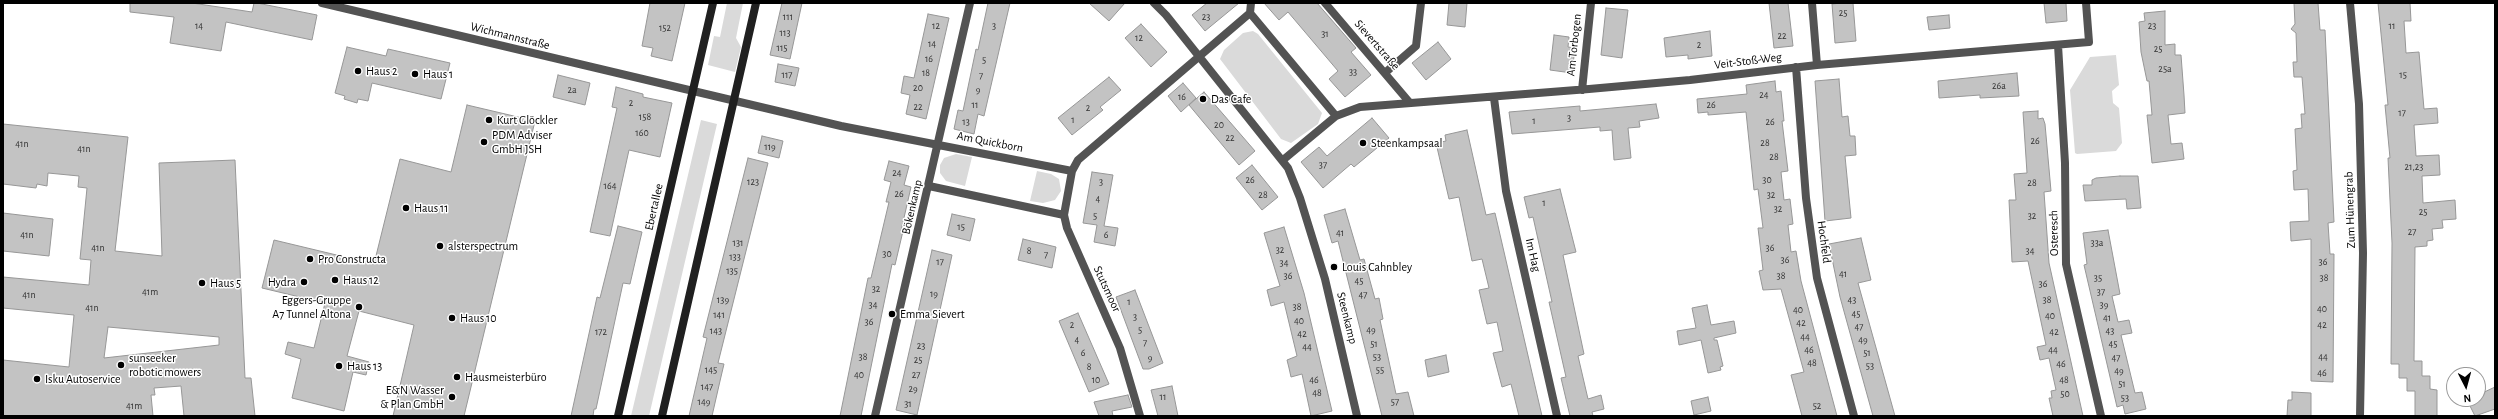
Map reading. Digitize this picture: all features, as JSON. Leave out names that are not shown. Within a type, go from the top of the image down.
[{"type":"main road","name":"Ebertallee","points":[[618,416],[694,91],[713,3]]},
{"type":"main road","points":[[662,416],[736,101],[756,3]]},
{"type":"street","name":"Wichmannstraße","points":[[322,3],[736,101]]},
{"type":"street","name":"Bökenkamp","points":[[875,416],[970,3]]},
{"type":"street","name":"Steenkamp","points":[[1154,3],[1283,160],[1300,198],[1321,264],[1357,416]]},
{"type":"street","points":[[1072,171],[1078,160],[1250,13],[1252,3]]},
{"type":"street","name":"Sievertstraße","points":[[1325,3],[1386,72],[1410,103]]},
{"type":"street","points":[[1386,72],[1416,46],[1421,3]]},
{"type":"street","name":"Am Torbogen","points":[[1582,90],[1591,3]]},
{"type":"street","points":[[1812,3],[1817,64]]},
{"type":"street","name":"Veit-Stoß-Weg","points":[[1410,103],[1494,98],[1690,80],[1817,64],[2089,42],[2086,3]]},
{"type":"street","name":"Zum Hünengrab","points":[[2350,3],[2359,104],[2363,253],[2360,416]]},
{"type":"street","points":[[1250,13],[1336,116]]},
{"type":"street","name":"Osteresch","points":[[2058,45],[2065,163],[2066,264],[2101,416]]},
{"type":"street","name":"Hochfeld","points":[[1796,67],[1806,198],[1817,278],[1854,416]]},
{"type":"street","name":"Im Hag","points":[[1494,98],[1506,191],[1557,416]]},
{"type":"street","name":"Am Quickborn","points":[[736,101],[938,145],[955,147],[1072,171]]},
{"type":"street","points":[[1283,160],[1336,116],[1360,107],[1410,103]]},
{"type":"street","name":"Stutsmoor","points":[[1072,171],[1064,215],[1074,244],[1120,348],[1140,416]]},
{"type":"street","points":[[929,186],[1064,215]]},
{"type":"shaded area","points":[[727,3],[743,3],[736,38],[741,47],[735,72],[708,65],[714,36],[720,37]]},
{"type":"shaded area","points":[[1253,31],[1258,34],[1322,113],[1318,124],[1291,143],[1281,139],[1220,59],[1224,50],[1243,33]]},
{"type":"shaded area","points":[[2116,55],[2119,85],[2112,91],[2113,103],[2119,108],[2122,143],[2116,151],[2077,154],[2075,153],[2070,90],[2090,57]]},
{"type":"shaded area","points":[[701,120],[717,124],[649,416],[631,416]]},
{"type":"shaded area","points":[[956,154],[972,157],[965,186],[946,181],[940,173],[940,165],[944,158]]},
{"type":"shaded area","points":[[1037,171],[1051,174],[1059,179],[1061,191],[1055,200],[1043,203],[1030,201]]},
{"type":"building","points":[[130,3],[192,3],[252,12],[254,3],[257,3],[317,15],[312,40],[226,22],[221,51],[170,43],[174,17],[130,12]]},
{"type":"building","points":[[650,3],[685,3],[672,61],[651,56],[653,48],[642,46]]},
{"type":"building","points":[[782,3],[802,3],[790,59],[770,55]]},
{"type":"building","points":[[988,3],[1010,3],[984,116],[978,114],[974,134],[954,129],[958,110],[963,111],[976,49],[978,50]]},
{"type":"building","points":[[1089,3],[1125,3],[1109,21]]},
{"type":"building","points":[[1207,3],[1239,3],[1205,31],[1192,15]]},
{"type":"building","points":[[1264,3],[1317,3],[1356,48],[1351,52],[1371,75],[1345,97],[1329,79],[1338,71],[1288,12],[1279,20]]},
{"type":"building","points":[[1449,3],[1467,3],[1465,27],[1447,25]]},
{"type":"building","points":[[1769,3],[1788,3],[1793,46],[1774,48]]},
{"type":"building","points":[[1853,3],[1856,41],[1835,43],[1832,4]]},
{"type":"building","points":[[2044,3],[2066,3],[2067,21],[2046,23]]},
{"type":"building","points":[[2294,3],[2318,3],[2320,30],[2325,30],[2334,222],[2328,223],[2330,254],[2334,254],[2333,382],[2311,381],[2311,239],[2291,241],[2290,222],[2309,221],[2308,189],[2294,190],[2293,171],[2297,170],[2295,129],[2302,128],[2301,114],[2305,114],[2302,77],[2294,77],[2293,62],[2297,62],[2296,33],[2291,29],[2295,24]]},
{"type":"building","points":[[2378,3],[2410,3],[2411,21],[2404,21],[2406,53],[2419,52],[2424,109],[2437,108],[2438,123],[2414,125],[2416,156],[2439,155],[2440,175],[2422,176],[2423,203],[2455,200],[2456,219],[2442,220],[2443,228],[2432,229],[2433,240],[2427,241],[2427,246],[2415,247],[2414,361],[2422,361],[2422,376],[2430,376],[2430,389],[2437,390],[2437,416],[2415,416],[2415,391],[2407,391],[2407,378],[2399,378],[2399,364],[2391,364],[2392,243],[2388,158],[2390,158],[2385,105],[2388,105]]},
{"type":"building","points":[[1606,8],[1628,10],[1622,58],[1601,55]]},
{"type":"building","points":[[2165,11],[2165,45],[2175,44],[2175,55],[2181,55],[2185,113],[2168,115],[2171,144],[2182,143],[2184,159],[2152,163],[2147,115],[2152,115],[2149,81],[2147,81],[2141,52],[2139,22],[2145,21],[2144,13]]},
{"type":"building","points":[[928,14],[949,18],[926,119],[906,114],[910,95],[901,93],[904,76],[914,78]]},
{"type":"building","points":[[1949,15],[1950,28],[1929,30],[1927,17]]},
{"type":"building","points":[[1141,24],[1167,52],[1151,67],[1125,38]]},
{"type":"building","points":[[1710,31],[1712,56],[1688,59],[1688,55],[1666,57],[1664,38]]},
{"type":"building","points":[[1554,35],[1569,37],[1568,47],[1575,48],[1572,73],[1550,70]]},
{"type":"building","points":[[1438,42],[1451,59],[1426,80],[1412,63]]},
{"type":"building","points":[[347,47],[386,56],[388,49],[450,63],[441,99],[372,83],[368,101],[358,99],[357,103],[344,99],[345,96],[335,93]]},
{"type":"building","points":[[778,64],[799,68],[795,86],[775,82]]},
{"type":"building","points":[[2017,73],[2019,96],[1980,98],[1980,95],[1939,98],[1938,81]]},
{"type":"building","points":[[558,75],[590,83],[585,105],[553,97]]},
{"type":"building","points":[[1109,77],[1121,90],[1100,107],[1103,110],[1072,135],[1058,118]]},
{"type":"building","points":[[1839,79],[1842,117],[1848,116],[1850,136],[1855,136],[1856,155],[1845,156],[1851,218],[1825,221],[1815,81]]},
{"type":"building","points":[[1775,81],[1776,92],[1781,91],[1784,121],[1782,121],[1788,171],[1781,172],[1784,200],[1790,199],[1793,224],[1788,225],[1791,252],[1796,251],[1801,281],[1837,416],[1802,416],[1791,375],[1804,372],[1781,289],[1763,290],[1759,271],[1763,270],[1758,228],[1763,228],[1758,189],[1754,190],[1746,112],[1708,115],[1708,112],[1698,113],[1697,99],[1747,94],[1746,85]]},
{"type":"building","points":[[1183,83],[1196,98],[1181,112],[1168,96]]},
{"type":"building","points":[[616,87],[643,94],[643,97],[672,103],[660,157],[629,150],[610,236],[590,232],[617,108],[612,107]]},
{"type":"building","points":[[1204,92],[1255,151],[1239,165],[1189,105]]},
{"type":"building","points":[[1656,104],[1659,118],[1639,121],[1640,127],[1628,128],[1631,158],[1614,160],[1612,130],[1600,131],[1600,127],[1512,134],[1509,112],[1580,106],[1580,111]]},
{"type":"building","points":[[467,105],[535,121],[464,416],[393,416],[414,325],[359,311],[347,356],[369,362],[366,375],[353,372],[344,411],[292,398],[301,359],[285,354],[288,342],[314,348],[325,303],[262,288],[274,240],[374,264],[400,159],[451,172]]},
{"type":"building","points":[[2038,111],[2038,119],[2043,118],[2045,124],[2051,191],[2044,192],[2049,263],[2083,416],[2053,416],[2049,398],[2052,398],[2051,391],[2056,390],[2049,358],[2040,360],[2037,347],[2046,345],[2028,261],[2012,262],[2009,200],[2016,200],[2014,174],[2027,173],[2023,112]]},
{"type":"building","points":[[1372,118],[1389,138],[1354,167],[1351,164],[1323,188],[1301,162],[1319,147],[1327,156]]},
{"type":"building","points":[[3,124],[128,137],[115,251],[162,256],[159,163],[235,160],[245,378],[251,378],[255,416],[184,416],[181,386],[154,388],[155,395],[151,395],[153,416],[3,416],[3,360],[69,367],[74,315],[3,308],[3,277],[89,285],[91,260],[80,259],[87,188],[78,187],[79,176],[48,173],[47,186],[37,184],[36,188],[3,184]],"holes":[[[108,327],[219,337],[219,345],[104,358]]]},
{"type":"building","points":[[1467,130],[1486,215],[1495,213],[1542,416],[1519,416],[1511,384],[1502,387],[1493,353],[1503,351],[1497,322],[1487,324],[1479,290],[1489,288],[1482,259],[1472,261],[1459,197],[1449,199],[1436,143],[1446,141],[1445,135]]},
{"type":"building","points":[[762,136],[783,141],[779,158],[758,153]]},
{"type":"building","points":[[748,158],[768,163],[718,363],[724,364],[712,416],[689,416],[707,338],[703,337]]},
{"type":"building","points":[[889,161],[909,166],[904,185],[911,187],[901,231],[903,231],[895,265],[892,264],[861,416],[840,416],[868,278],[871,278],[889,202],[886,202],[891,182],[884,180]]},
{"type":"building","points":[[1252,165],[1278,197],[1262,210],[1236,178]]},
{"type":"building","points":[[1092,172],[1113,175],[1104,226],[1118,228],[1115,246],[1094,242],[1097,225],[1083,223]]},
{"type":"building","points":[[2138,176],[2141,208],[2127,209],[2126,199],[2085,201],[2083,185],[2092,185],[2092,180],[2096,178]]},
{"type":"building","points":[[1560,189],[1576,252],[1563,255],[1584,354],[1578,356],[1588,399],[1601,395],[1604,409],[1592,412],[1593,416],[1570,416],[1561,378],[1566,377],[1549,302],[1552,302],[1533,217],[1529,218],[1524,197]]},
{"type":"building","points":[[1345,209],[1360,260],[1364,259],[1375,299],[1379,298],[1383,319],[1380,320],[1396,394],[1408,392],[1414,416],[1382,416],[1338,241],[1332,243],[1324,215]]},
{"type":"building","points":[[3,213],[53,219],[49,256],[3,251]]},
{"type":"building","points":[[952,214],[975,219],[970,241],[947,235]]},
{"type":"building","points":[[618,226],[642,232],[630,284],[623,283],[596,409],[594,409],[593,416],[571,416],[597,297],[600,298]]},
{"type":"building","points":[[1284,227],[1304,293],[1332,411],[1311,416],[1302,374],[1291,377],[1287,360],[1297,356],[1284,302],[1271,306],[1267,290],[1280,286],[1264,233]]},
{"type":"building","points":[[2108,230],[2120,294],[2112,296],[2118,322],[2129,320],[2132,333],[2121,335],[2135,393],[2142,392],[2146,409],[2125,414],[2123,405],[2117,407],[2084,265],[2087,264],[2083,233]]},
{"type":"building","points":[[1861,238],[1871,280],[1858,283],[1895,416],[1873,416],[1840,297],[1829,244]]},
{"type":"building","points":[[1023,239],[1056,247],[1052,268],[1018,260]]},
{"type":"building","points":[[932,250],[952,255],[917,415],[896,410]]},
{"type":"building","points":[[1135,290],[1163,363],[1149,369],[1143,369],[1116,297]]},
{"type":"building","points":[[1707,305],[1711,325],[1734,321],[1736,333],[1714,338],[1714,340],[1717,340],[1723,366],[1720,367],[1721,370],[1708,373],[1701,340],[1679,345],[1677,331],[1696,328],[1692,308]]},
{"type":"building","points":[[1078,313],[1109,384],[1089,392],[1059,321]]},
{"type":"building","points":[[1446,355],[1449,372],[1428,377],[1425,360]]},
{"type":"building","points":[[1172,386],[1178,416],[1158,416],[1151,390]]},
{"type":"building","points":[[2495,387],[2495,409],[2475,416],[2470,407],[2486,407],[2486,391]]},
{"type":"building","points":[[2292,392],[2311,393],[2311,416],[2287,416],[2288,400],[2292,400]]},
{"type":"building","points":[[1128,395],[1132,407],[1112,411],[1113,416],[1099,416],[1094,402]]},
{"type":"building","points":[[1708,397],[1711,411],[1694,415],[1691,401]]},
{"type":"place","name":"Haus 2","points":[[358,71]]},
{"type":"place","name":"Haus 1","points":[[415,74]]},
{"type":"place","name":"Das Cafe","points":[[1203,99]]},
{"type":"place","name":"Kurt Glöckler","points":[[489,120]]},
{"type":"place","name":"PDM Adviser GmbH JSH","points":[[484,142]]},
{"type":"place","name":"Steenkampsaal","points":[[1363,143]]},
{"type":"place","name":"Haus 11","points":[[406,208]]},
{"type":"place","name":"alsterspectrum","points":[[440,246]]},
{"type":"place","name":"Pro Constructa","points":[[310,259]]},
{"type":"place","name":"Louis Cahnbley","points":[[1334,267]]},
{"type":"place","name":"Haus 12","points":[[335,280]]},
{"type":"place","name":"Hydra","points":[[304,282]]},
{"type":"place","name":"Haus 5","points":[[202,283]]},
{"type":"place","name":"Eggers-Gruppe A7 Tunnel Altona","points":[[359,307]]},
{"type":"place","name":"Emma Sievert","points":[[892,314]]},
{"type":"place","name":"Haus 10","points":[[452,318]]},
{"type":"place","name":"sunseeker robotic mowers","points":[[121,365]]},
{"type":"place","name":"Haus 13","points":[[339,366]]},
{"type":"place","name":"Hausmeisterbüro","points":[[457,377]]},
{"type":"place","name":"Isku Autoservice","points":[[37,379]]},
{"type":"place","name":"E&N Wasser & Plan GmbH","points":[[452,397]]}]
